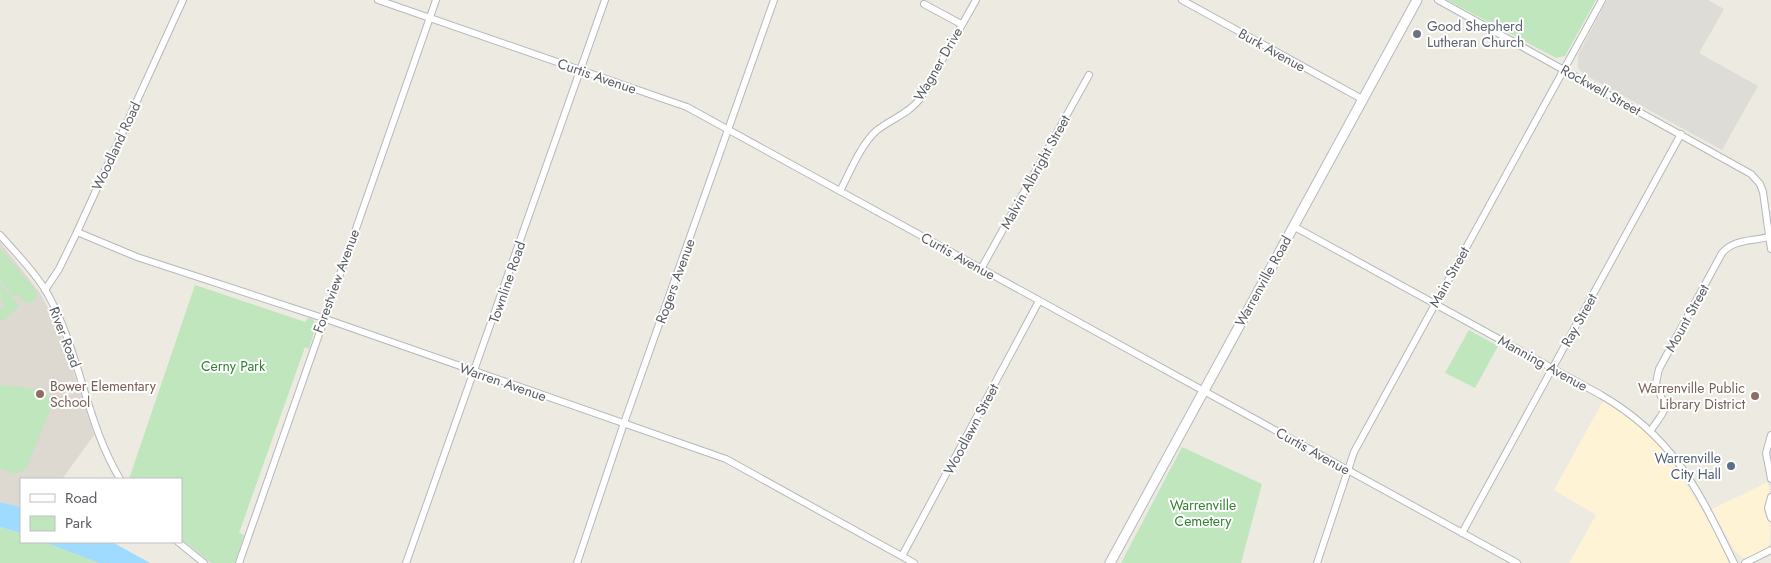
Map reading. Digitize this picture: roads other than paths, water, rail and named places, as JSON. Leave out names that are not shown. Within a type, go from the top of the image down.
[{"type":"main road","name":"Warrenville Road","points":[[1110,563],[1417,0]]},
{"type":"street","name":"Woodland Road","points":[[45,290],[59,269],[77,232],[183,0]]},
{"type":"street","name":"Curtis Avenue","points":[[378,0],[687,107],[1517,563]]},
{"type":"street","name":"Forestview Avenue","points":[[239,563],[323,318],[436,0]]},
{"type":"street","name":"Townline Road","points":[[406,563],[605,0]]},
{"type":"street","name":"Rogers Avenue","points":[[577,563],[624,424],[774,0]]},
{"type":"street","name":"Wagner Drive","points":[[840,191],[870,138],[910,110],[920,99],[976,0]]},
{"type":"street","name":"Burk Avenue","points":[[1182,0],[1362,100]]},
{"type":"street","name":"Rockwell Street","points":[[1438,0],[1741,167],[1760,184],[1770,237]]},
{"type":"street","name":"Main Street","points":[[1316,563],[1354,452],[1602,0]]},
{"type":"street","points":[[924,4],[962,24]]},
{"type":"street","name":"Malvin Albright Street","points":[[981,269],[1090,75]]},
{"type":"street","name":"Ray Street","points":[[1462,533],[1681,134]]},
{"type":"street","name":"Manning Avenue","points":[[1293,226],[1615,403],[1651,430],[1689,477],[1734,563]]},
{"type":"street","name":"Warren Avenue","points":[[77,232],[137,257],[323,318],[726,459],[914,563]]},
{"type":"street","name":"River Road","points":[[0,234],[45,290],[66,337],[104,448],[119,478]]},
{"type":"street","points":[[1770,237],[1771,248]]},
{"type":"street","name":"Mount Street","points":[[1651,430],[1665,409],[1665,401],[1656,384],[1659,370],[1722,254],[1735,243],[1770,237]]},
{"type":"street","name":"Woodlawn Street","points":[[902,556],[1039,301]]},
{"type":"street","points":[[1771,435],[1766,453],[1771,479]]},
{"type":"street","points":[[1770,501],[1768,508],[1771,518]]},
{"type":"street","points":[[179,543],[204,563]]},
{"type":"street","points":[[1745,563],[1770,551],[1771,544]]},
{"type":"water","points":[[0,502],[20,507],[20,533],[0,527]]},
{"type":"water","points":[[47,543],[114,543],[150,563],[99,563]]},
{"type":"place","name":"Good Shepherd Lutheran Church","points":[[1417,34]]},
{"type":"place","name":"Bower Elementary School","points":[[40,394]]},
{"type":"place","name":"Warrenville Public Library District","points":[[1755,396]]},
{"type":"place","name":"Warrenville City Hall","points":[[1731,466]]},
{"type":"park label","name":"Cerny Park","points":[[233,366]]},
{"type":"park label","name":"Warrenville Cemetery","points":[[1203,514]]}]
